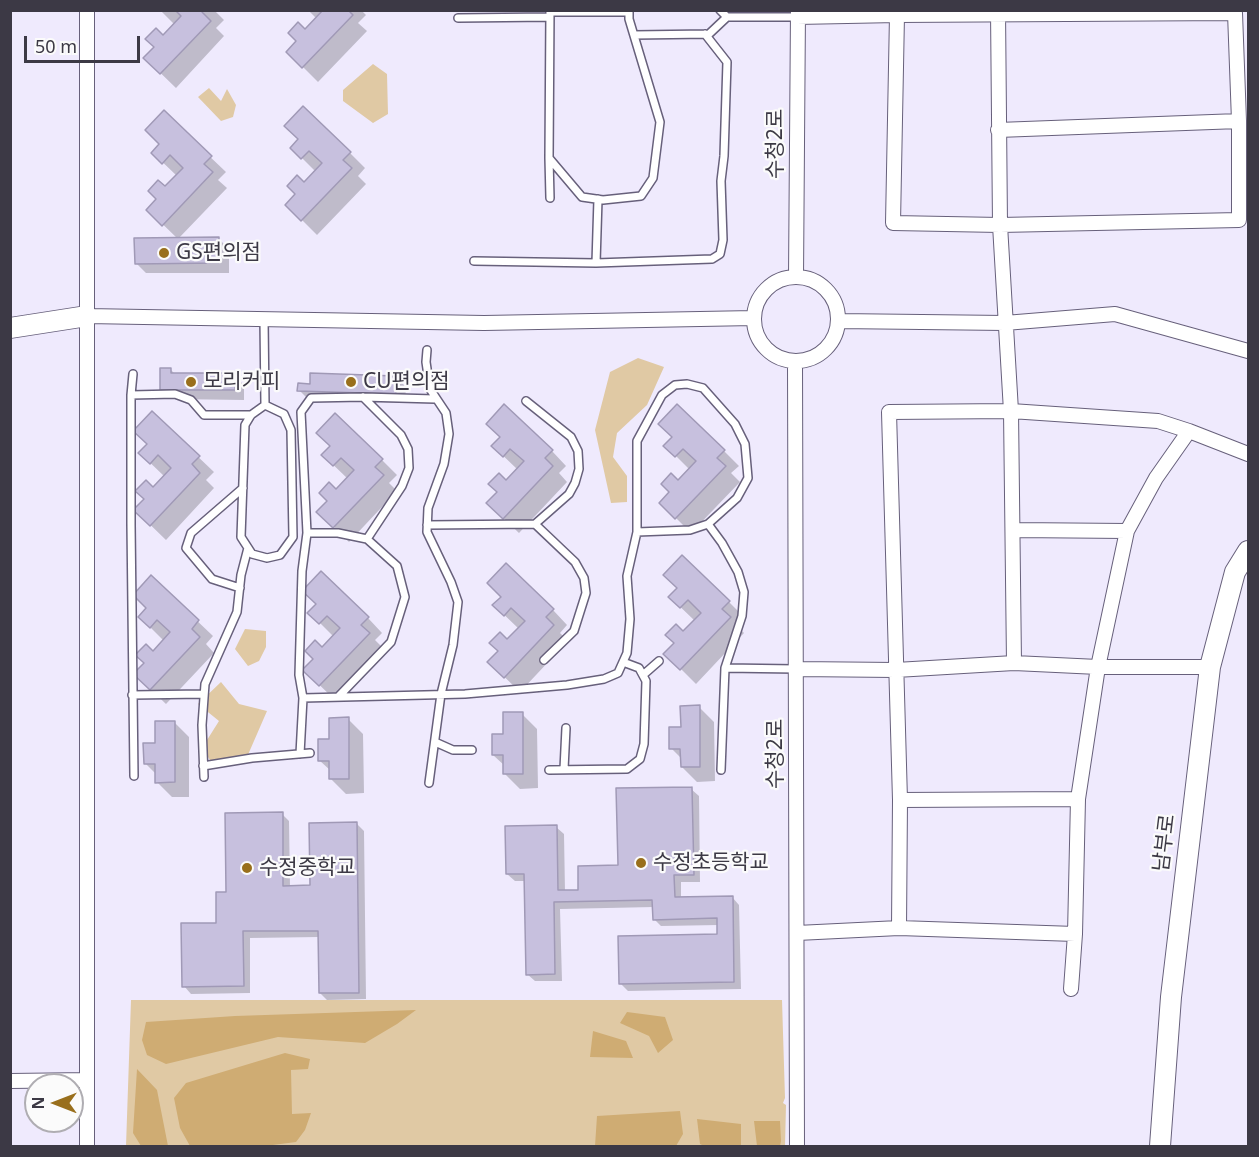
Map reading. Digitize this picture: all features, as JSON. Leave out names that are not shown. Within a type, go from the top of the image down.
[{"type":"main road","points":[[10,328],[87,316]]},
{"type":"main road","name":"남부로","points":[[1160,1146],[1171,997],[1210,667],[1235,572],[1248,551]]},
{"type":"street","points":[[87,10],[87,1146]]},
{"type":"street","points":[[797,14],[897,13],[1235,13],[1239,121],[1239,220],[1000,225],[893,223],[897,13]]},
{"type":"street","points":[[998,13],[1000,225],[1011,411],[1014,530],[1014,663]]},
{"type":"street","name":"수청2로","points":[[796,277],[797,14]]},
{"type":"street","points":[[998,130],[1239,121]]},
{"type":"street","points":[[796,277],[818,283],[826,290],[837,310],[838,321],[836,332],[825,350],[806,360],[795,361],[782,359],[770,353],[761,343],[754,318],[760,299],[772,285],[784,279],[796,277]]},
{"type":"street","points":[[838,321],[1005,323],[1115,314],[1248,351]]},
{"type":"street","points":[[87,316],[484,323],[754,318]]},
{"type":"street","name":"수청2로","points":[[795,361],[797,1146]]},
{"type":"street","points":[[899,928],[900,800],[889,412],[1011,411],[1158,421],[1248,454]]},
{"type":"street","points":[[1071,989],[1075,934],[1078,799],[1098,667],[1127,531],[1156,477],[1189,431]]},
{"type":"street","points":[[1014,530],[1127,531]]},
{"type":"street","points":[[796,669],[896,670],[1014,663],[1098,667],[1210,667]]},
{"type":"street","points":[[900,800],[1078,799]]},
{"type":"street","points":[[797,933],[899,928],[1075,934]]},
{"type":"street","points":[[10,1081],[87,1080]]},
{"type":"lane","points":[[720,10],[728,17]]},
{"type":"lane","points":[[458,18],[629,11],[629,19],[660,122],[653,178],[641,195],[598,199],[582,197],[549,158]]},
{"type":"lane","points":[[550,13],[550,198]]},
{"type":"lane","points":[[634,35],[709,34],[728,17],[797,14]]},
{"type":"lane","points":[[474,261],[596,263],[712,259],[720,254],[723,240],[721,181],[727,62],[705,34]]},
{"type":"lane","points":[[596,263],[598,199]]},
{"type":"lane","points":[[264,319],[265,405]]},
{"type":"lane","points":[[427,350],[426,362],[430,389],[446,413],[449,434],[444,464],[428,508],[427,532],[458,602],[453,645],[441,694],[429,783]]},
{"type":"lane","points":[[133,374],[130,395],[134,776]]},
{"type":"lane","points":[[303,698],[441,694],[567,685],[603,679],[618,673],[627,653],[630,619],[627,576],[637,532],[637,441],[662,396],[675,385],[687,384],[703,388],[735,424],[745,444],[748,478],[737,498],[708,524],[690,530],[637,532]]},
{"type":"lane","points":[[130,395],[175,394],[191,400],[204,415],[251,415]]},
{"type":"lane","points":[[363,397],[401,435],[408,449],[409,468],[402,486],[367,539]]},
{"type":"lane","points":[[300,754],[303,698],[299,675],[302,571],[307,534],[301,412],[311,398],[435,399]]},
{"type":"lane","points":[[427,525],[535,524],[568,494],[575,483],[579,469],[578,452],[571,437],[526,401]]},
{"type":"lane","points":[[265,405],[284,414],[291,430],[292,537],[280,555],[267,558],[252,554],[241,537],[245,425],[251,415],[265,405]]},
{"type":"lane","points":[[287,420],[302,419]]},
{"type":"lane","points":[[240,588],[212,579],[186,548],[191,533],[243,488]]},
{"type":"lane","points":[[535,524],[575,562],[584,578],[586,593],[574,631],[544,660]]},
{"type":"lane","points":[[708,524],[722,543],[738,572],[744,592],[742,616],[725,668],[721,770]]},
{"type":"lane","points":[[307,534],[338,533],[367,539],[398,566],[405,597],[391,642],[339,696]]},
{"type":"lane","points":[[204,777],[205,684],[237,612],[248,548]]},
{"type":"lane","points":[[643,675],[659,661]]},
{"type":"lane","points":[[549,770],[627,769],[640,759],[644,744],[646,681],[639,668],[623,662]]},
{"type":"lane","points":[[725,668],[796,669]]},
{"type":"lane","points":[[132,695],[204,694]]},
{"type":"lane","points":[[564,770],[566,728]]},
{"type":"lane","points":[[435,742],[453,750],[472,750]]},
{"type":"lane","points":[[203,766],[252,758],[310,753]]},
{"type":"shaded area","points":[[373,64],[387,74],[388,114],[373,123],[343,101],[343,90]]},
{"type":"shaded area","points":[[209,88],[221,101],[227,89],[236,105],[233,117],[221,121],[198,97]]},
{"type":"shaded area","points":[[638,358],[664,367],[647,405],[617,433],[613,457],[627,476],[627,502],[611,503],[595,430],[610,372]]},
{"type":"shaded area","points":[[245,629],[266,631],[266,647],[259,661],[248,666],[235,649]]},
{"type":"shaded area","points":[[221,682],[239,704],[267,711],[247,757],[216,769],[202,748],[219,721],[198,704]]},
{"type":"shaded area","points":[[131,1000],[782,1000],[785,1098],[783,1103],[786,1105],[785,1146],[126,1146]]},
{"type":"shaded area","points":[[416,1010],[365,1043],[278,1037],[166,1064],[147,1055],[142,1040],[146,1022],[235,1016]]},
{"type":"shaded area","points":[[627,1012],[665,1017],[673,1040],[658,1053],[649,1036],[620,1023]]},
{"type":"shaded area","points":[[593,1031],[626,1041],[633,1058],[590,1057]]},
{"type":"shaded area","points":[[285,1053],[310,1059],[308,1069],[291,1070],[292,1114],[311,1113],[305,1130],[296,1142],[265,1146],[190,1146],[180,1128],[174,1098],[186,1083]]},
{"type":"shaded area","points":[[137,1069],[157,1090],[168,1146],[141,1146],[133,1133]]},
{"type":"shaded area","points":[[680,1111],[683,1134],[676,1146],[595,1146],[597,1116]]},
{"type":"shaded area","points":[[697,1119],[741,1124],[741,1146],[704,1146],[700,1144]]},
{"type":"shaded area","points":[[754,1121],[780,1121],[780,1146],[757,1146]]},
{"type":"building","points":[[175,10],[204,10],[202,12],[211,21],[160,74],[143,58],[154,47],[145,39],[156,28],[163,35],[181,16]]},
{"type":"building","points":[[323,10],[348,10],[353,15],[302,68],[286,52],[296,41],[288,33],[298,22],[305,29]]},
{"type":"building","points":[[303,106],[351,152],[343,160],[352,168],[301,221],[285,205],[295,194],[287,186],[297,175],[304,182],[322,163],[309,151],[301,159],[290,148],[298,139],[284,126]]},
{"type":"building","points":[[164,110],[212,156],[204,164],[213,172],[162,226],[146,210],[156,199],[148,191],[158,180],[165,186],[183,168],[170,155],[162,164],[151,153],[159,144],[145,130]]},
{"type":"building","points":[[219,237],[219,263],[135,264],[134,238]]},
{"type":"building","points":[[160,368],[171,368],[171,373],[235,373],[235,390],[160,390]]},
{"type":"building","points":[[310,373],[396,376],[396,394],[297,391],[298,383],[310,384]]},
{"type":"building","points":[[504,404],[553,450],[545,458],[553,466],[503,519],[486,503],[497,492],[488,484],[499,473],[506,480],[524,461],[510,449],[503,457],[491,446],[500,437],[486,424]]},
{"type":"building","points":[[677,404],[725,450],[717,458],[726,466],[675,519],[659,503],[669,492],[661,484],[671,473],[678,480],[696,461],[683,449],[675,457],[663,446],[672,437],[658,424]]},
{"type":"building","points":[[152,411],[200,456],[192,464],[200,473],[150,526],[133,510],[144,499],[135,491],[146,480],[153,487],[171,468],[158,455],[150,464],[138,453],[147,444],[133,431]]},
{"type":"building","points":[[335,413],[383,459],[375,467],[384,475],[333,528],[316,512],[327,501],[319,493],[329,482],[336,489],[354,470],[341,458],[333,466],[321,455],[330,446],[316,433]]},
{"type":"building","points":[[682,555],[730,601],[722,609],[731,617],[680,670],[663,654],[674,643],[665,635],[676,624],[683,631],[701,613],[688,600],[680,608],[668,597],[677,588],[663,575]]},
{"type":"building","points":[[506,563],[554,609],[546,617],[554,625],[504,678],[487,662],[498,651],[489,643],[500,632],[507,639],[525,621],[511,608],[504,616],[492,605],[501,597],[487,583]]},
{"type":"building","points":[[321,571],[369,617],[361,625],[370,633],[319,686],[302,670],[313,659],[305,651],[315,640],[322,647],[340,628],[327,616],[319,624],[307,613],[316,604],[302,591]]},
{"type":"building","points":[[151,575],[199,620],[192,629],[200,637],[150,690],[133,674],[144,663],[135,655],[146,644],[153,651],[170,632],[157,620],[150,628],[138,617],[146,608],[133,595]]},
{"type":"building","points":[[700,705],[700,767],[681,767],[680,749],[669,749],[669,727],[681,727],[680,706]]},
{"type":"building","points":[[503,712],[523,712],[523,774],[503,774],[503,755],[492,755],[492,734],[503,734]]},
{"type":"building","points":[[349,717],[349,779],[329,779],[329,761],[318,761],[318,739],[329,739],[329,718]]},
{"type":"building","points":[[155,721],[175,721],[175,782],[155,783],[155,764],[144,764],[143,743],[155,743]]},
{"type":"building","points":[[692,787],[694,875],[674,875],[675,897],[733,896],[734,982],[619,984],[618,936],[717,934],[717,918],[653,920],[652,900],[554,902],[555,974],[526,975],[524,874],[506,874],[505,826],[557,825],[558,890],[578,890],[578,866],[618,865],[616,788]]},
{"type":"building","name":"수정중학교","points":[[283,812],[283,886],[310,885],[309,823],[357,822],[359,993],[319,993],[318,931],[243,931],[244,986],[182,987],[181,923],[216,923],[216,892],[226,892],[225,813]]},
{"type":"place","name":"GS편의점","points":[[164,253]]},
{"type":"place","name":"모리커피","points":[[191,382]]},
{"type":"place","name":"CU편의점","points":[[351,382]]},
{"type":"place","name":"수정초등학교","points":[[641,863]]},
{"type":"place","name":"수정중학교","points":[[247,868]]}]
